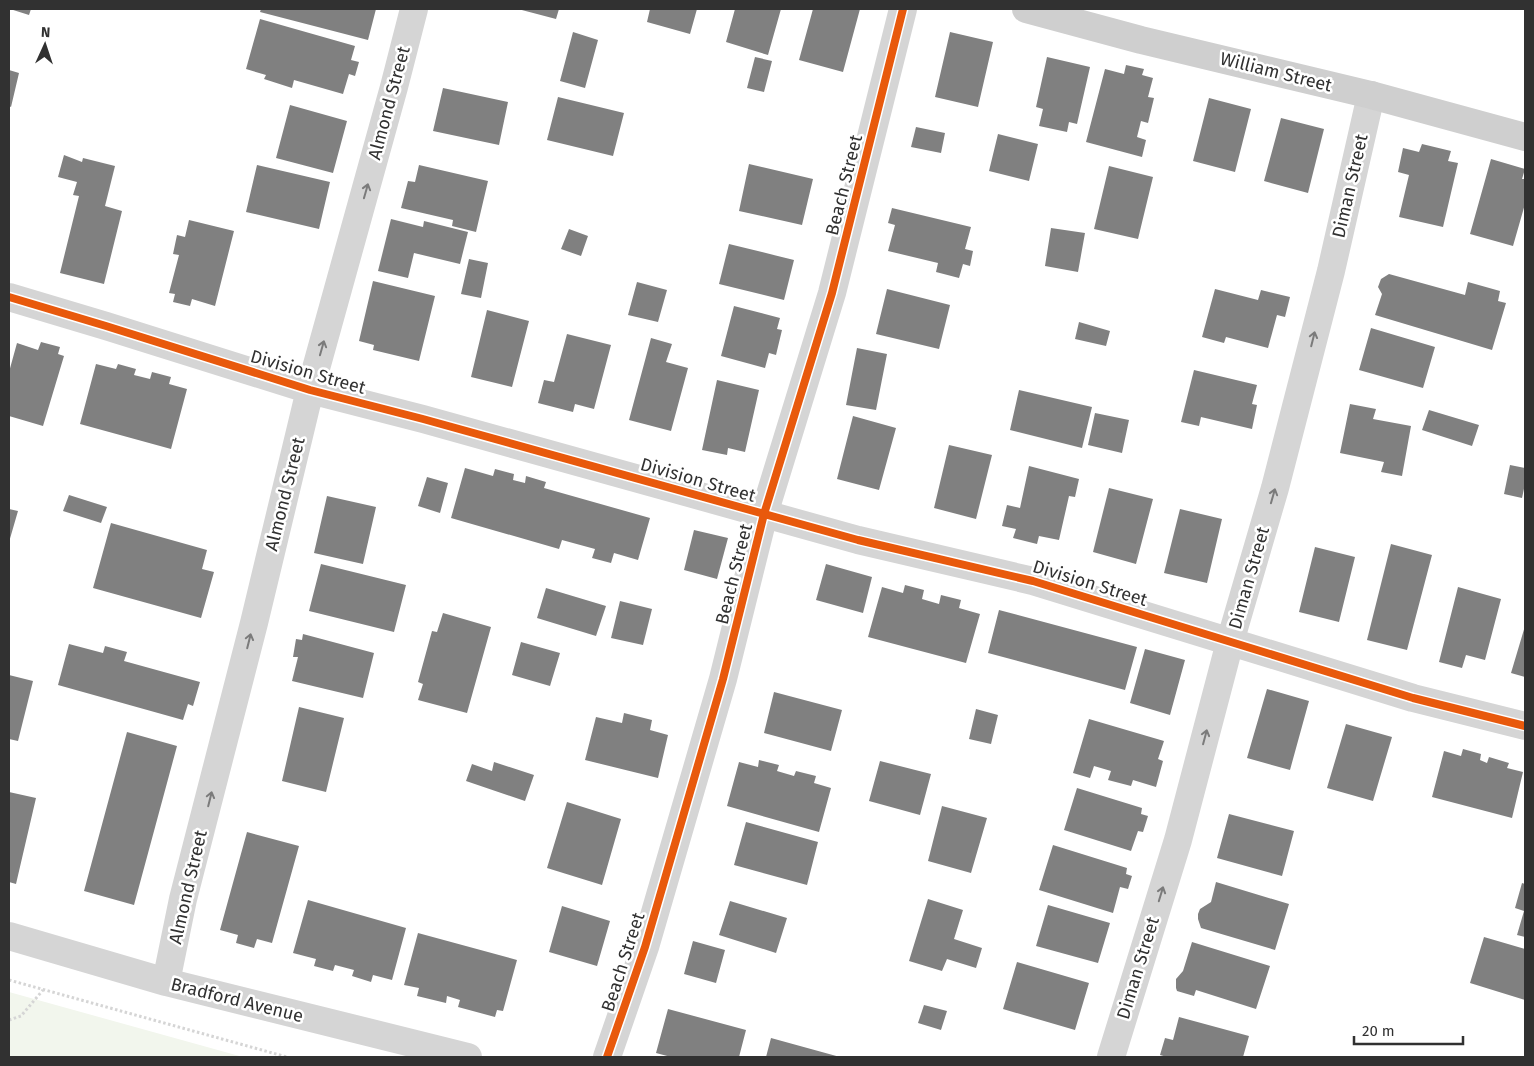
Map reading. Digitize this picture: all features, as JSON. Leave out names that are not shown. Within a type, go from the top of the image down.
[{"type":"main road","name":"William Street","points":[[1026,9],[1141,40],[1371,95],[1525,137]]},
{"type":"street","name":"Almond Street","points":[[166,982],[183,899],[251,633],[310,390],[394,88],[414,9]]},
{"type":"street","name":"Beach Street","points":[[607,1057],[645,946],[723,679],[764,514],[832,293],[903,9]]},
{"type":"street","name":"Diman Street","points":[[1111,1057],[1178,840],[1230,642],[1275,488],[1328,280],[1371,95]]},
{"type":"street","name":"Division Street","points":[[9,297],[310,390],[423,419],[858,540],[1033,581],[1413,698],[1525,726]]},
{"type":"street","name":"Bradford Avenue","points":[[9,936],[166,982],[468,1057]]},
{"type":"path","points":[[9,980],[287,1057]]},
{"type":"path","points":[[9,1020],[21,1016],[43,990]]},
{"type":"shaded area","points":[[9,992],[243,1057],[9,1057]]},
{"type":"building","points":[[10,9],[31,9],[29,15]]},
{"type":"building","points":[[261,9],[376,9],[368,40],[260,12]]},
{"type":"building","points":[[518,9],[559,9],[556,19]]},
{"type":"building","points":[[650,9],[697,9],[690,34],[647,22]]},
{"type":"building","points":[[735,9],[781,9],[768,55],[726,42]]},
{"type":"building","points":[[813,9],[860,9],[843,72],[799,60]]},
{"type":"building","points":[[260,19],[355,46],[351,60],[359,62],[355,76],[349,74],[343,94],[294,80],[292,88],[264,79],[266,75],[246,69]]},
{"type":"building","points":[[573,32],[598,40],[585,88],[560,81]]},
{"type":"building","points":[[950,32],[993,42],[978,107],[935,97]]},
{"type":"building","points":[[755,57],[772,61],[764,92],[747,88]]},
{"type":"building","points":[[1047,57],[1090,67],[1077,124],[1069,122],[1067,132],[1039,126],[1043,109],[1036,107]]},
{"type":"building","points":[[1126,65],[1144,69],[1142,75],[1153,78],[1148,97],[1154,98],[1148,123],[1141,121],[1137,137],[1146,140],[1142,157],[1086,142],[1105,69],[1124,74]]},
{"type":"building","points":[[9,70],[19,73],[11,107],[9,106]]},
{"type":"building","points":[[443,88],[508,102],[499,145],[433,131]]},
{"type":"building","points":[[558,97],[624,113],[613,156],[547,140]]},
{"type":"building","points":[[1209,98],[1251,109],[1235,172],[1193,161]]},
{"type":"building","points":[[290,105],[347,121],[333,173],[276,158]]},
{"type":"building","points":[[1281,118],[1324,129],[1308,193],[1264,181]]},
{"type":"building","points":[[916,127],[945,133],[941,153],[911,147]]},
{"type":"building","points":[[998,134],[1038,144],[1029,181],[989,171]]},
{"type":"building","points":[[1422,144],[1451,151],[1448,161],[1458,163],[1443,227],[1399,217],[1409,175],[1398,172],[1403,148],[1419,152]]},
{"type":"building","points":[[64,155],[82,162],[83,158],[115,166],[105,206],[122,211],[104,284],[60,273],[79,196],[73,195],[77,182],[58,177]]},
{"type":"building","points":[[1491,159],[1525,169],[1522,179],[1525,179],[1525,204],[1513,246],[1470,234]]},
{"type":"building","points":[[749,164],[813,179],[802,225],[739,211]]},
{"type":"building","points":[[257,165],[330,182],[319,229],[246,212]]},
{"type":"building","points":[[419,165],[488,181],[476,232],[452,226],[453,220],[401,208],[408,181],[415,182]]},
{"type":"building","points":[[1109,166],[1153,177],[1138,239],[1094,229]]},
{"type":"building","points":[[892,208],[971,227],[965,249],[973,251],[970,266],[963,264],[959,278],[936,272],[938,263],[888,251],[895,225],[888,223]]},
{"type":"building","points":[[391,219],[423,227],[424,221],[468,232],[460,264],[414,253],[408,278],[378,271]]},
{"type":"building","points":[[189,220],[234,231],[215,306],[192,299],[190,306],[173,302],[175,294],[169,293],[179,255],[173,254],[177,235],[185,237]]},
{"type":"building","points":[[1051,228],[1085,233],[1078,272],[1045,266]]},
{"type":"building","points":[[569,229],[588,236],[581,256],[561,249]]},
{"type":"building","points":[[729,244],[794,260],[784,300],[719,284]]},
{"type":"building","points":[[469,259],[488,263],[481,298],[461,294]]},
{"type":"building","points":[[1389,274],[1465,295],[1468,282],[1500,291],[1498,301],[1506,303],[1492,350],[1375,315],[1382,294],[1378,287],[1381,279]]},
{"type":"building","points":[[373,281],[435,296],[419,361],[373,350],[374,345],[359,341]]},
{"type":"building","points":[[637,282],[667,290],[658,322],[628,315]]},
{"type":"building","points":[[887,289],[950,305],[939,349],[876,334]]},
{"type":"building","points":[[1215,289],[1258,300],[1261,290],[1290,297],[1285,317],[1277,315],[1268,348],[1226,337],[1224,343],[1202,337]]},
{"type":"building","points":[[734,306],[780,318],[777,329],[782,330],[776,355],[769,353],[765,368],[721,356]]},
{"type":"building","points":[[487,310],[529,321],[512,387],[471,377]]},
{"type":"building","points":[[1079,322],[1110,331],[1106,346],[1075,339]]},
{"type":"building","points":[[1371,328],[1435,347],[1423,388],[1359,370]]},
{"type":"building","points":[[567,334],[611,345],[594,409],[575,404],[573,412],[538,403],[544,380],[554,382]]},
{"type":"building","points":[[651,338],[672,344],[666,362],[688,368],[671,431],[629,420]]},
{"type":"building","points":[[41,342],[60,347],[58,354],[64,356],[43,426],[9,416],[9,372],[17,343],[38,350]]},
{"type":"building","points":[[857,348],[887,354],[876,410],[846,405]]},
{"type":"building","points":[[96,364],[116,369],[118,364],[136,369],[134,375],[150,379],[152,372],[171,377],[169,384],[187,389],[171,449],[80,424]]},
{"type":"building","points":[[1194,370],[1257,385],[1252,404],[1257,405],[1252,429],[1201,417],[1199,426],[1181,422]]},
{"type":"building","points":[[717,380],[759,390],[745,452],[728,448],[727,455],[702,450]]},
{"type":"building","points":[[1019,390],[1092,407],[1082,448],[1010,430]]},
{"type":"building","points":[[1350,404],[1376,409],[1373,419],[1411,426],[1402,476],[1381,472],[1384,462],[1340,453]]},
{"type":"building","points":[[1429,410],[1479,425],[1472,446],[1422,430]]},
{"type":"building","points":[[1095,413],[1129,420],[1122,453],[1088,445]]},
{"type":"building","points":[[853,416],[896,428],[879,490],[837,479]]},
{"type":"building","points":[[949,445],[992,455],[976,519],[934,508]]},
{"type":"building","points":[[1510,465],[1525,468],[1525,484],[1522,498],[1504,494]]},
{"type":"building","points":[[1029,466],[1079,479],[1075,497],[1069,496],[1059,540],[1039,536],[1037,544],[1013,538],[1016,529],[1002,526],[1007,505],[1020,508]]},
{"type":"building","points":[[465,468],[493,476],[495,469],[514,474],[513,480],[525,483],[526,476],[546,482],[544,488],[650,518],[638,560],[614,553],[611,563],[592,558],[595,549],[562,540],[559,549],[451,518]]},
{"type":"building","points":[[427,477],[448,483],[440,513],[418,506]]},
{"type":"building","points":[[1109,488],[1153,499],[1136,564],[1093,552]]},
{"type":"building","points":[[69,495],[107,507],[101,523],[63,511]]},
{"type":"building","points":[[327,496],[376,507],[363,564],[314,553]]},
{"type":"building","points":[[9,509],[18,511],[9,542]]},
{"type":"building","points":[[1180,509],[1222,519],[1207,583],[1164,573]]},
{"type":"building","points":[[111,523],[207,550],[202,569],[214,572],[201,618],[93,588]]},
{"type":"building","points":[[694,530],[728,538],[717,579],[684,570]]},
{"type":"building","points":[[1391,544],[1432,555],[1407,650],[1367,640]]},
{"type":"building","points":[[1315,547],[1355,557],[1339,622],[1299,612]]},
{"type":"building","points":[[321,564],[406,585],[394,632],[309,611]]},
{"type":"building","points":[[826,564],[872,577],[863,613],[816,600]]},
{"type":"building","points":[[905,585],[924,590],[922,599],[939,604],[941,595],[961,600],[959,608],[980,614],[966,663],[868,637],[882,587],[903,593]]},
{"type":"building","points":[[1458,587],[1501,599],[1485,660],[1466,655],[1462,668],[1439,662]]},
{"type":"building","points":[[546,588],[606,606],[596,636],[537,618]]},
{"type":"building","points":[[620,601],[652,609],[643,645],[611,638]]},
{"type":"building","points":[[999,610],[1137,647],[1125,690],[988,653]]},
{"type":"building","points":[[443,613],[491,627],[467,713],[418,700],[423,684],[418,682],[432,631],[437,632]]},
{"type":"building","points":[[1525,626],[1525,677],[1511,673]]},
{"type":"building","points":[[303,634],[374,653],[363,698],[292,681],[298,657],[293,657],[296,639],[302,640]]},
{"type":"building","points":[[521,642],[560,653],[550,686],[512,675]]},
{"type":"building","points":[[69,644],[103,653],[105,646],[127,652],[124,661],[200,682],[193,706],[188,704],[183,720],[58,685]]},
{"type":"building","points":[[1145,649],[1185,660],[1170,715],[1130,703]]},
{"type":"building","points":[[9,675],[33,681],[18,741],[9,739]]},
{"type":"building","points":[[1267,689],[1309,701],[1290,770],[1247,758]]},
{"type":"building","points":[[774,692],[842,710],[831,751],[764,733]]},
{"type":"building","points":[[299,707],[344,718],[326,792],[282,781]]},
{"type":"building","points":[[976,709],[998,715],[991,744],[969,739]]},
{"type":"building","points":[[624,713],[652,720],[650,730],[668,735],[658,778],[585,760],[596,717],[622,723]]},
{"type":"building","points":[[1089,719],[1164,741],[1158,759],[1163,761],[1156,787],[1133,780],[1131,786],[1108,780],[1111,771],[1094,766],[1090,778],[1073,773]]},
{"type":"building","points":[[1346,724],[1392,737],[1373,801],[1327,788]]},
{"type":"building","points":[[127,732],[177,746],[134,905],[84,891]]},
{"type":"building","points":[[1463,749],[1481,754],[1480,760],[1487,763],[1489,757],[1509,763],[1507,768],[1523,772],[1512,818],[1432,797],[1444,751],[1461,756]]},
{"type":"building","points":[[759,760],[779,765],[777,771],[794,776],[796,771],[816,776],[814,783],[831,788],[819,832],[727,806],[739,762],[758,767]]},
{"type":"building","points":[[880,761],[931,774],[920,815],[869,801]]},
{"type":"building","points":[[494,762],[534,775],[525,801],[466,781],[472,764],[492,771]]},
{"type":"building","points":[[1077,788],[1142,808],[1141,814],[1148,816],[1143,832],[1138,831],[1131,851],[1064,830]]},
{"type":"building","points":[[9,792],[36,798],[16,884],[9,882]]},
{"type":"building","points":[[567,802],[621,819],[602,885],[547,868]]},
{"type":"building","points":[[942,806],[987,818],[971,873],[928,861]]},
{"type":"building","points":[[1229,814],[1294,831],[1282,876],[1217,858]]},
{"type":"building","points":[[746,822],[818,842],[807,885],[734,865]]},
{"type":"building","points":[[247,832],[299,846],[272,943],[257,939],[254,948],[236,943],[238,935],[220,930]]},
{"type":"building","points":[[1053,845],[1127,868],[1126,874],[1132,876],[1128,889],[1120,887],[1113,913],[1039,890]]},
{"type":"building","points":[[1216,882],[1289,904],[1275,950],[1201,928],[1198,914],[1200,909],[1211,902]]},
{"type":"building","points":[[1522,883],[1525,884],[1525,937],[1517,935],[1524,911],[1515,908]]},
{"type":"building","points":[[928,899],[963,910],[954,939],[982,948],[976,968],[947,959],[942,971],[909,961]]},
{"type":"building","points":[[308,900],[406,928],[392,980],[373,975],[371,982],[352,976],[354,970],[335,965],[333,971],[314,966],[316,959],[293,953]]},
{"type":"building","points":[[730,901],[787,918],[776,953],[719,935]]},
{"type":"building","points":[[1048,905],[1110,923],[1098,963],[1036,946]]},
{"type":"building","points":[[562,906],[610,921],[597,966],[549,952]]},
{"type":"building","points":[[418,933],[517,960],[503,1011],[497,1010],[495,1017],[458,1007],[460,1000],[447,996],[446,1003],[417,996],[419,988],[404,985]]},
{"type":"building","points":[[1484,937],[1525,949],[1525,1000],[1470,983]]},
{"type":"building","points":[[693,941],[725,950],[716,983],[684,974]]},
{"type":"building","points":[[1192,942],[1270,966],[1256,1009],[1196,990],[1194,996],[1177,991],[1176,979],[1183,971]]},
{"type":"building","points":[[1017,962],[1089,983],[1075,1030],[1003,1009]]},
{"type":"building","points":[[924,1005],[947,1011],[941,1030],[918,1023]]},
{"type":"building","points":[[668,1009],[746,1030],[739,1057],[671,1057],[656,1053]]},
{"type":"building","points":[[1179,1017],[1249,1036],[1243,1057],[1167,1057],[1160,1055],[1165,1038],[1173,1040]]},
{"type":"building","points":[[771,1038],[840,1057],[766,1057]]},
{"type":"cycle path","points":[[607,1057],[645,947],[723,679],[764,514],[832,293],[903,9]]},
{"type":"cycle path","points":[[9,297],[310,390],[423,419],[858,540],[1033,581],[1413,698],[1525,726]]}]
